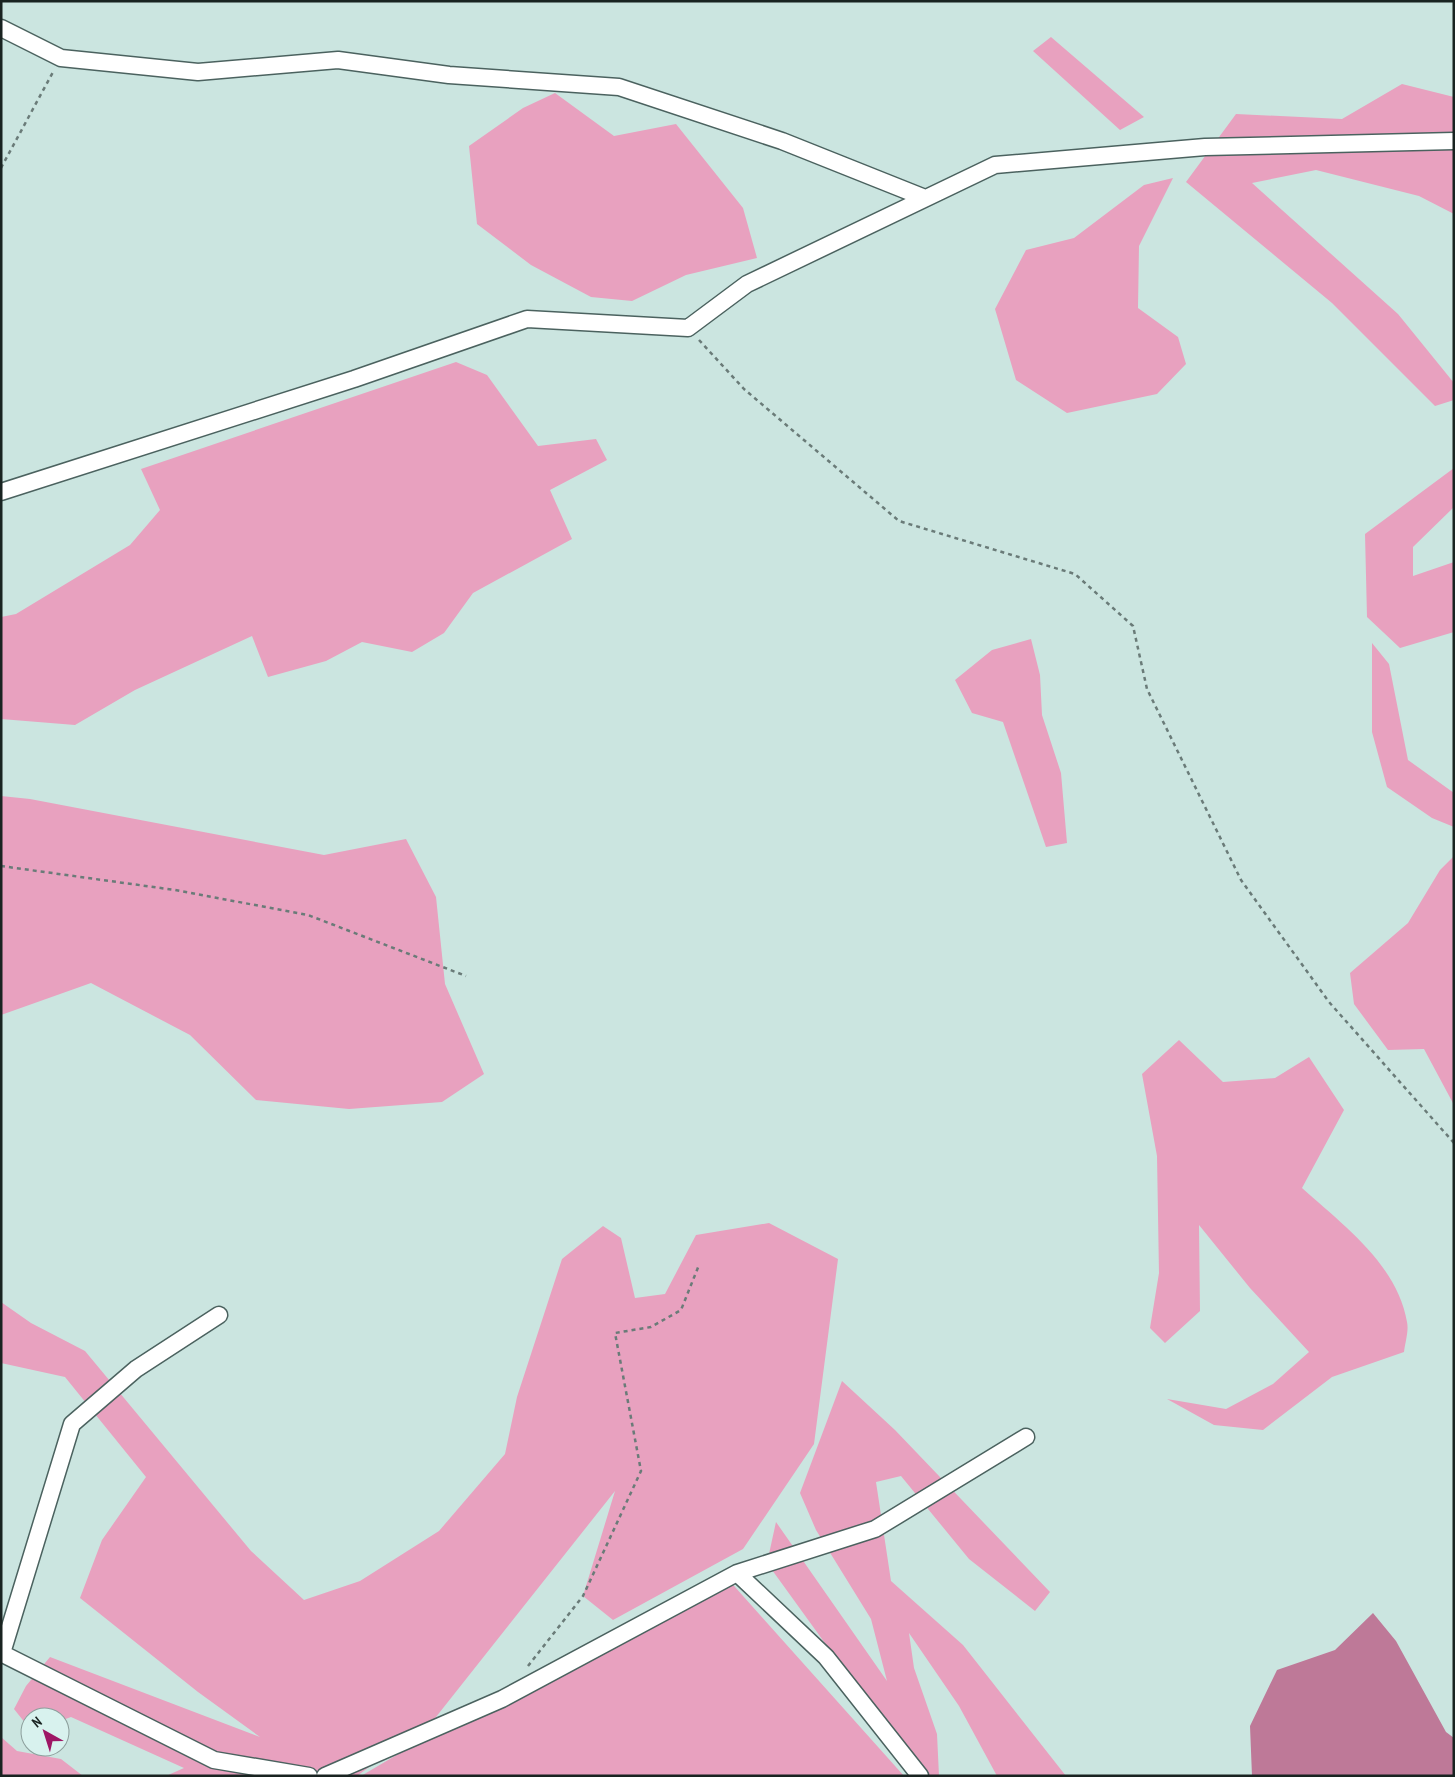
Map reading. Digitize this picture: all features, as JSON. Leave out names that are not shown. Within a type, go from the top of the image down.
[{"type":"street","points":[[1,28],[61,58],[198,72],[338,60],[449,76],[619,87],[782,141],[925,198]]},
{"type":"street","points":[[1,492],[354,379],[527,320],[688,328],[747,284],[995,165],[1205,147],[1454,141]]},
{"type":"street","points":[[219,1315],[136,1369],[72,1424],[2,1653],[214,1760],[309,1776]]},
{"type":"street","points":[[325,1776],[502,1699],[737,1573],[875,1529],[1026,1437]]},
{"type":"street","points":[[737,1573],[826,1657],[920,1776]]},
{"type":"street","points":[[214,1760],[225,1776]]},
{"type":"path","points":[[1,168],[61,58]]},
{"type":"path","points":[[688,328],[744,389],[899,521],[1075,574],[1133,626],[1147,689],[1241,880],[1329,1002],[1454,1143]]},
{"type":"path","points":[[1,866],[175,890],[308,915],[466,976]]},
{"type":"path","points":[[525,1670],[583,1596],[641,1471],[615,1333],[651,1327],[681,1310],[699,1265]]},
{"type":"shaded area","points":[[1051,37],[1144,117],[1120,130],[1033,51]]},
{"type":"shaded area","points":[[1402,84],[1454,97],[1454,214],[1419,196],[1316,170],[1252,183],[1398,314],[1454,383],[1454,400],[1435,406],[1332,303],[1186,182],[1236,114],[1342,119]]},
{"type":"shaded area","points":[[555,93],[614,136],[676,124],[743,208],[757,258],[686,275],[632,301],[591,297],[531,265],[477,224],[469,146],[523,108]]},
{"type":"shaded area","points":[[1173,178],[1139,246],[1138,308],[1178,337],[1186,364],[1157,394],[1067,413],[1016,380],[995,309],[1026,250],[1074,238],[1144,185]]},
{"type":"shaded area","points":[[456,362],[487,375],[538,446],[596,439],[607,460],[550,490],[572,539],[473,593],[444,633],[412,652],[362,642],[326,661],[268,677],[252,636],[135,690],[75,725],[1,719],[1,617],[16,614],[130,545],[160,510],[141,469]]},
{"type":"shaded area","points":[[1454,468],[1454,507],[1413,547],[1413,576],[1454,562],[1454,632],[1400,648],[1367,617],[1365,534]]},
{"type":"shaded area","points":[[1031,639],[1040,675],[1042,715],[1061,773],[1067,843],[1046,847],[1003,722],[972,713],[955,680],[992,650]]},
{"type":"shaded area","points":[[1372,643],[1389,664],[1408,760],[1454,793],[1454,827],[1432,818],[1387,787],[1372,732]]},
{"type":"shaded area","points":[[1,796],[30,799],[324,855],[406,839],[436,897],[445,984],[484,1074],[442,1102],[349,1109],[256,1100],[190,1035],[91,983],[1,1015]]},
{"type":"shaded area","points":[[1454,856],[1454,1105],[1424,1049],[1388,1050],[1354,1004],[1350,973],[1408,923],[1440,870]]},
{"type":"shaded area","points":[[1179,1040],[1223,1082],[1275,1078],[1309,1057],[1344,1110],[1302,1188],[1351,1231],[1380,1264],[1392,1282],[1401,1301],[1407,1322],[1404,1352],[1332,1377],[1263,1430],[1214,1425],[1167,1399],[1226,1409],[1273,1384],[1309,1352],[1250,1288],[1199,1225],[1200,1311],[1165,1343],[1150,1328],[1159,1273],[1157,1156],[1142,1074]]},
{"type":"shaded area","points":[[769,1223],[838,1259],[814,1444],[743,1549],[613,1620],[583,1596],[615,1491],[436,1717],[357,1776],[166,1776],[184,1768],[70,1717],[70,1707],[20,1707],[20,1716],[14,1709],[26,1686],[50,1657],[260,1737],[198,1692],[80,1598],[102,1540],[146,1477],[65,1377],[1,1363],[1,1302],[31,1323],[85,1351],[251,1551],[304,1600],[360,1581],[439,1531],[505,1454],[517,1397],[562,1259],[603,1226],[621,1238],[635,1298],[665,1294],[696,1235]]},
{"type":"shaded area","points":[[842,1381],[895,1430],[1050,1592],[1035,1611],[969,1559],[901,1476],[876,1482],[891,1581],[963,1645],[1066,1776],[997,1776],[959,1706],[909,1633],[914,1668],[937,1734],[939,1776],[921,1776],[767,1563],[776,1522],[887,1681],[871,1619],[816,1530],[800,1493]]},
{"type":"shaded area","points":[[727,1578],[904,1776],[361,1776],[461,1717]]},
{"type":"shaded area","points":[[1373,1613],[1396,1641],[1446,1732],[1454,1738],[1454,1776],[1252,1776],[1250,1726],[1277,1670],[1335,1650]]},
{"type":"shaded area","points":[[1,1737],[20,1752],[20,1757],[61,1759],[83,1776],[1,1776]]}]
